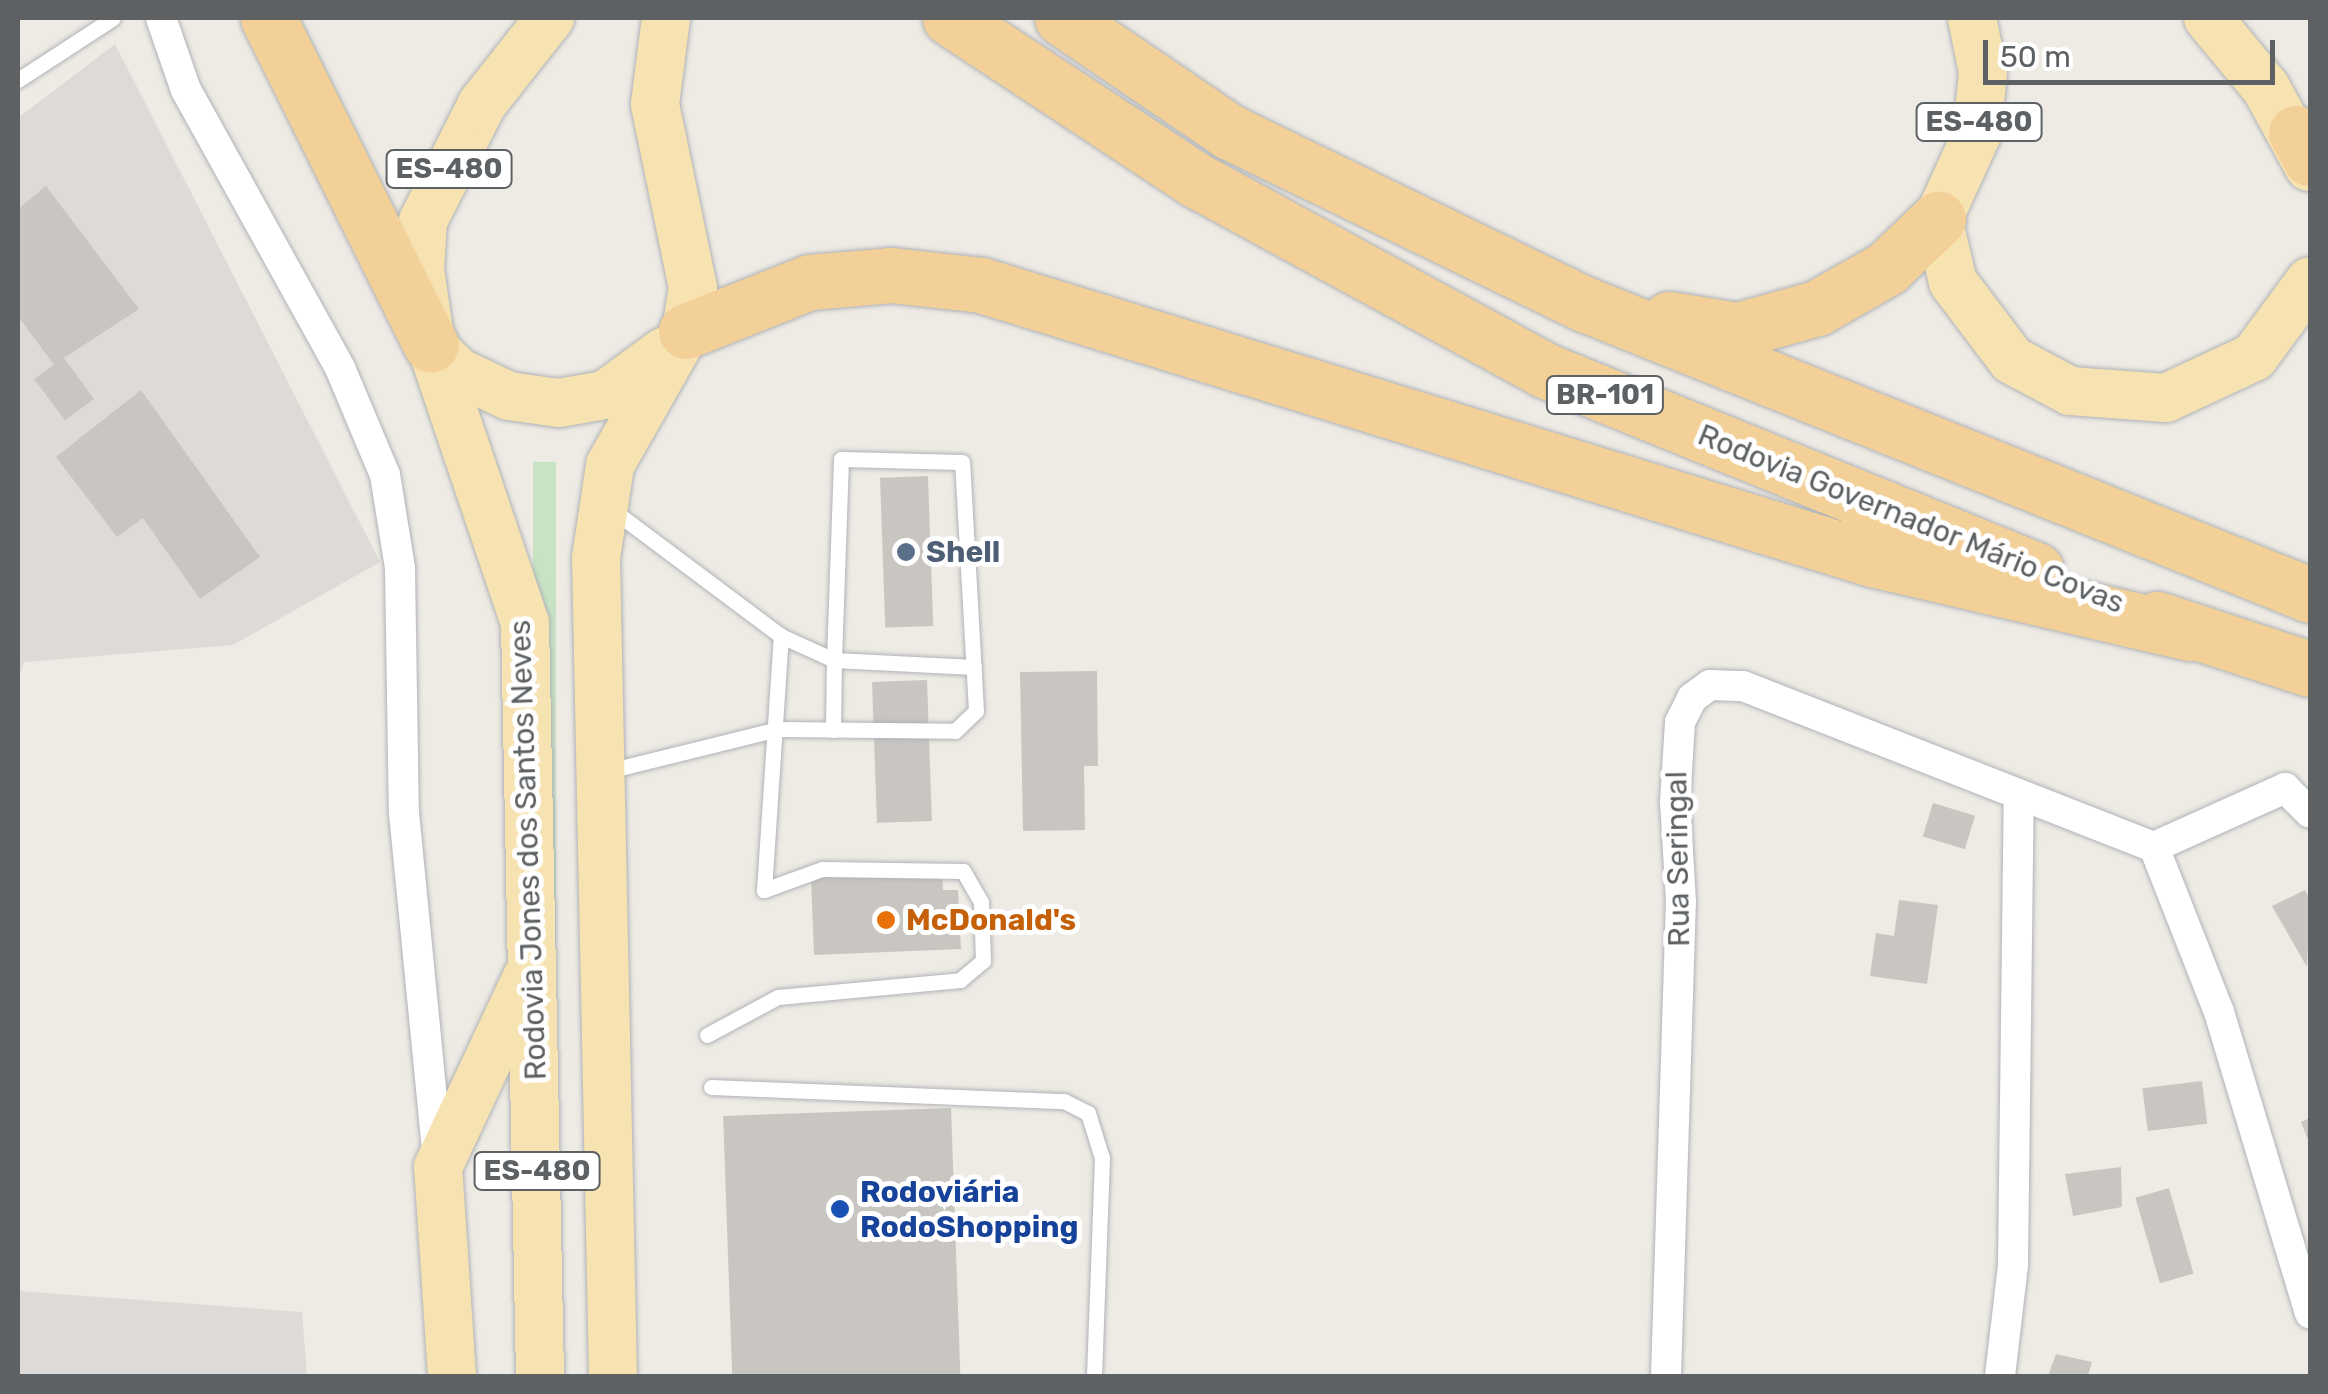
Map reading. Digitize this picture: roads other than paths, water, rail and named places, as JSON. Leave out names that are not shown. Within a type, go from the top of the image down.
[{"type":"highway","points":[[268,18],[430,345]]},
{"type":"highway","name":"Rodovia Governador Mário Covas","points":[[950,18],[1196,180],[1544,370],[2191,633],[2310,669]]},
{"type":"highway","name":"BR-101","points":[[1062,18],[1230,132],[1587,306],[2310,595]]},
{"type":"highway","points":[[1587,306],[1738,330],[1779,321],[1853,290],[1938,219]]},
{"type":"highway","points":[[686,331],[810,282],[892,275],[981,286],[1872,560],[2191,633]]},
{"type":"main road","name":"Rodovia Jones dos Santos Neves","points":[[540,1376],[526,623],[430,345],[423,221],[482,104],[550,18]]},
{"type":"main road","name":"ES-480","points":[[612,1376],[596,775],[600,500],[686,331],[690,252],[656,104],[666,18]]},
{"type":"main road","name":"ES-480","points":[[1938,219],[1977,134],[1983,72],[1972,18]]},
{"type":"main road","points":[[2208,18],[2306,154]]},
{"type":"main road","points":[[1938,219],[1953,282],[1988,337],[2040,378],[2102,399],[2166,398],[2228,376],[2278,334],[2310,281]]},
{"type":"main road","points":[[430,345],[458,372],[509,396],[559,403],[604,395],[686,331]]},
{"type":"main road","points":[[452,1376],[438,1168],[533,965]]},
{"type":"street","points":[[161,18],[186,90],[340,368],[385,475],[400,568],[404,813],[438,1168]]},
{"type":"street","name":"Rua Seringal","points":[[1666,1376],[1681,902],[1675,802],[1686,707],[1710,685],[1743,686],[2154,848]]},
{"type":"street","points":[[2310,813],[2286,788],[2154,848],[2220,1012],[2310,1314]]},
{"type":"street","points":[[2000,1376],[2013,1265],[2019,796]]},
{"type":"lane","points":[[18,80],[112,18]]},
{"type":"lane","points":[[596,775],[778,729],[832,730],[954,731],[976,711],[970,481],[954,460],[841,459],[832,730]]},
{"type":"lane","points":[[600,500],[781,636],[834,660],[974,666]]},
{"type":"lane","points":[[707,1035],[778,997],[960,980],[983,961],[981,902],[963,872],[822,869],[764,890],[778,729],[781,636]]},
{"type":"lane","points":[[711,1087],[1064,1101],[1088,1112],[1102,1158],[1094,1376]]},
{"type":"place","name":"Shell","points":[[906,552]]},
{"type":"place","name":"McDonald's","points":[[886,920]]},
{"type":"place","name":"Rodoviária RodoShopping","points":[[840,1209]]}]
